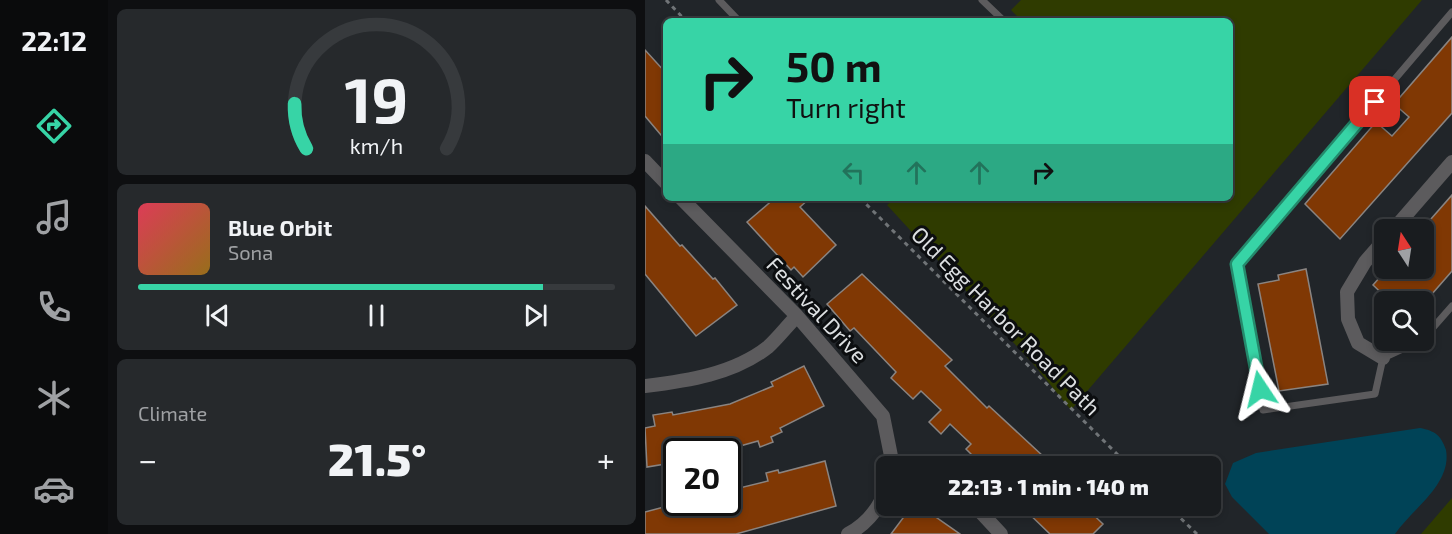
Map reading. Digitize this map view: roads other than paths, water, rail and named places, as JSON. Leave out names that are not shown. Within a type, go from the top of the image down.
[{"type":"street","points":[[645,161],[663,180]]},
{"type":"street","points":[[1403,219],[1452,162]]},
{"type":"street","name":"Festival Drive","points":[[684,201],[797,316],[883,416],[893,456]]},
{"type":"street","points":[[1374,252],[1347,292],[1348,319],[1358,343],[1383,358]]},
{"type":"street","points":[[645,386],[685,381],[732,368],[768,347],[797,316]]},
{"type":"street","points":[[848,534],[863,526],[876,508]]},
{"type":"street","points":[[984,516],[1001,534]]},
{"type":"lane","points":[[719,0],[736,18]]},
{"type":"lane","points":[[982,0],[1001,18]]},
{"type":"lane","points":[[1399,351],[1383,358],[1375,394],[1263,410],[1237,264],[1452,12]]},
{"type":"lane","points":[[1434,327],[1452,306]]},
{"type":"water","points":[[1420,428],[1440,437],[1446,450],[1446,462],[1437,485],[1395,534],[1269,534],[1232,497],[1225,484],[1233,463],[1256,453]]}]
